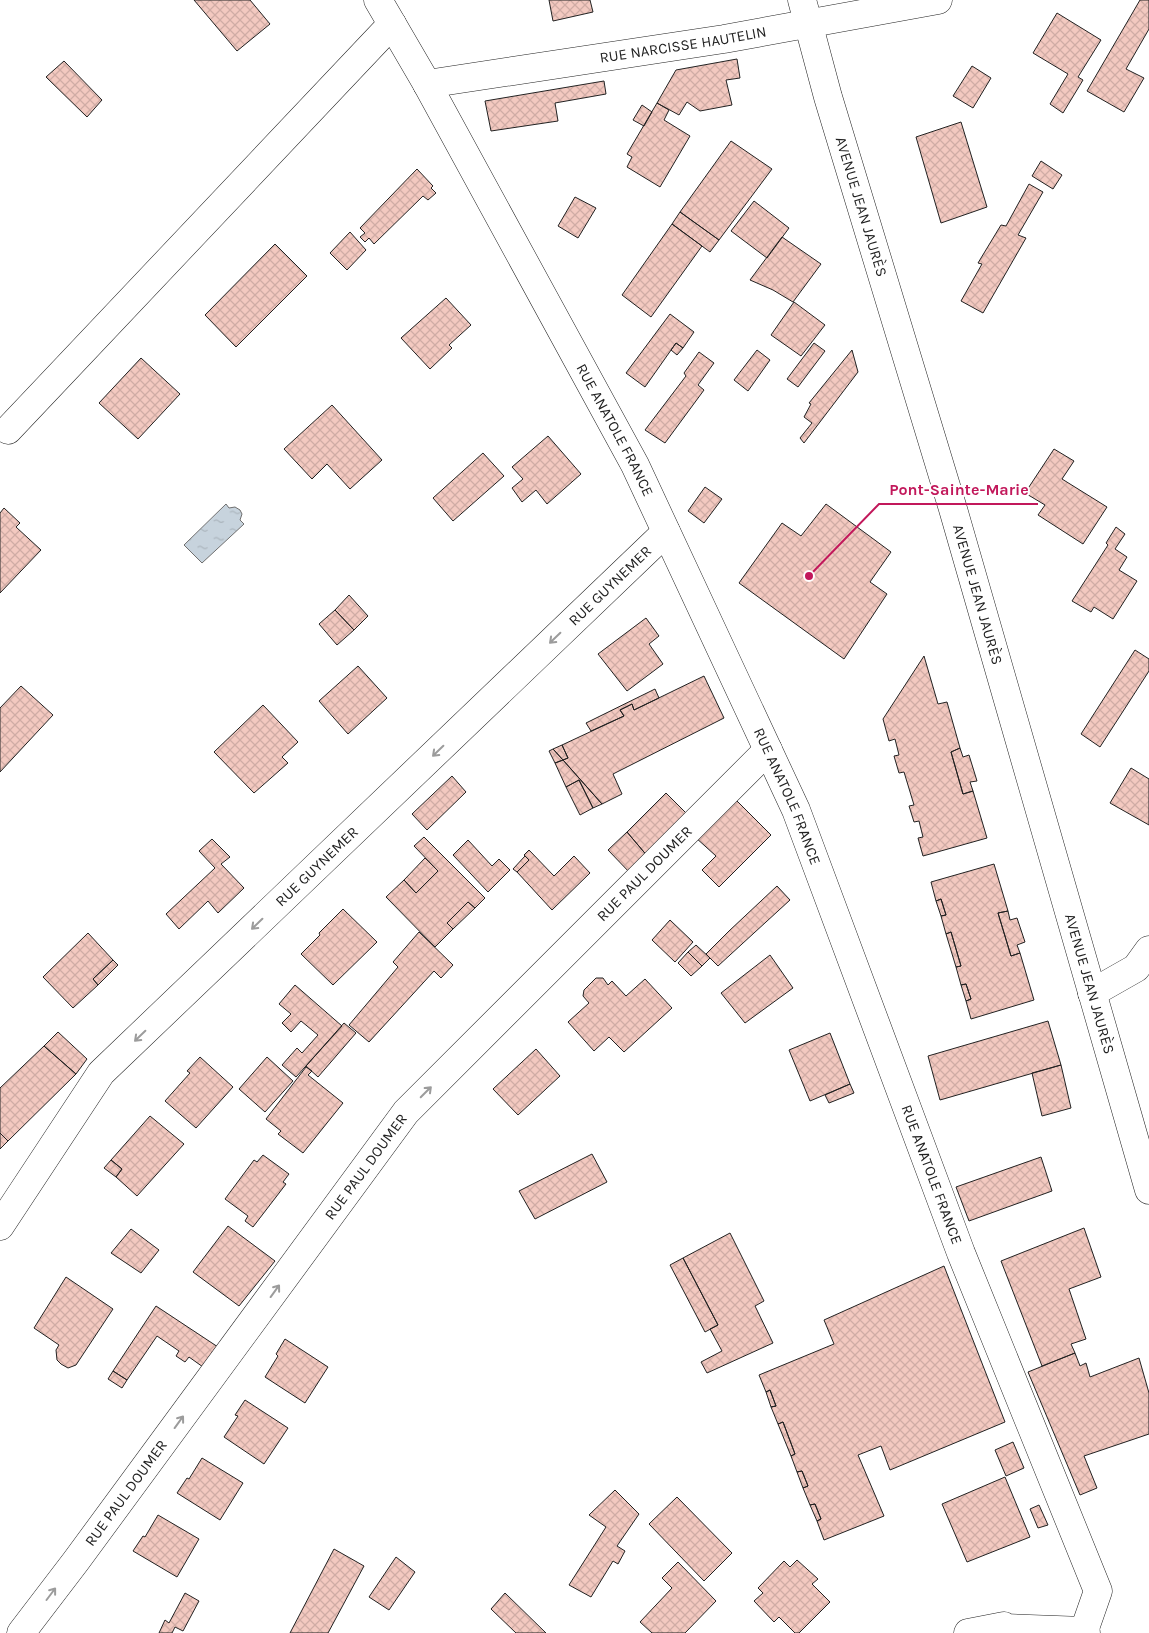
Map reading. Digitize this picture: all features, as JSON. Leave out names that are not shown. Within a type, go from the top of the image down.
[{"type":"street","name":"RUE ANATOLE FRANCE","points":[[378,0],[427,84],[636,465],[796,810],[961,1253],[1098,1591],[1085,1632]]},
{"type":"street","name":"RUE NARCISSE HAUTELIN","points":[[427,84],[724,39],[806,12],[879,10],[938,0]]},
{"type":"street","name":"AVENUE JEAN JAURÈS","points":[[806,12],[828,97],[953,509],[1149,1190]]},
{"type":"street","points":[[8,430],[392,24]]},
{"type":"street","name":"RUE GUYNEMER","points":[[0,1226],[101,1073],[666,532]]},
{"type":"street","name":"RUE PAUL DOUMER","points":[[21,1633],[88,1545],[406,1112],[768,750]]},
{"type":"street","points":[[1092,993],[1136,968],[1149,950]]},
{"type":"street","points":[[968,1633],[1004,1626],[1005,1628],[1085,1632]]},
{"type":"water","points":[[226,504],[229,508],[235,507],[240,510],[242,514],[240,520],[244,524],[202,563],[184,545]]},
{"type":"building","points":[[194,0],[250,0],[270,24],[237,51]]},
{"type":"building","points":[[549,0],[590,0],[593,12],[553,21]]},
{"type":"building","points":[[1140,0],[1149,0],[1149,29],[1126,69],[1144,78],[1124,112],[1087,91]]},
{"type":"building","points":[[1057,13],[1101,40],[1078,77],[1083,80],[1063,113],[1050,104],[1068,74],[1033,53]]},
{"type":"building","points":[[737,59],[740,78],[726,80],[732,105],[700,111],[687,102],[679,115],[657,103],[676,70]]},
{"type":"building","points":[[64,61],[102,100],[87,117],[46,77]]},
{"type":"building","points":[[972,66],[991,78],[973,108],[953,96]]},
{"type":"building","points":[[604,81],[606,94],[555,103],[558,121],[491,131],[485,101]]},
{"type":"building","points":[[657,103],[669,110],[664,120],[690,136],[660,187],[627,167],[632,157],[627,154]]},
{"type":"building","points":[[642,105],[652,112],[644,126],[633,120]]},
{"type":"building","points":[[961,122],[987,207],[941,223],[916,137]]},
{"type":"building","points":[[731,141],[772,169],[719,240],[680,212]]},
{"type":"building","points":[[1041,161],[1062,175],[1053,189],[1032,176]]},
{"type":"building","points":[[417,169],[433,186],[431,188],[436,193],[428,200],[423,196],[374,244],[369,238],[365,242],[360,237],[365,233],[360,228]]},
{"type":"building","points":[[1029,184],[1043,192],[1018,235],[1026,238],[983,313],[961,301],[982,264],[978,263],[1001,225],[1006,226]]},
{"type":"building","points":[[575,197],[596,208],[578,238],[558,226]]},
{"type":"building","points":[[754,201],[789,228],[767,258],[731,231]]},
{"type":"building","points":[[680,212],[719,240],[710,252],[672,224]]},
{"type":"building","points":[[672,224],[702,246],[651,317],[622,295]]},
{"type":"building","points":[[350,232],[366,250],[347,270],[330,253]]},
{"type":"building","points":[[782,237],[821,264],[793,302],[773,290],[750,280]]},
{"type":"building","points":[[275,244],[307,276],[236,347],[205,315]]},
{"type":"building","points":[[446,298],[471,325],[449,345],[452,348],[430,369],[401,338]]},
{"type":"building","points":[[794,302],[825,325],[801,356],[771,335]]},
{"type":"building","points":[[670,314],[694,332],[683,348],[676,343],[645,387],[626,373]]},
{"type":"building","points":[[676,343],[683,348],[677,355],[671,350]]},
{"type":"building","points":[[814,343],[825,351],[798,387],[787,379]]},
{"type":"building","points":[[757,350],[770,360],[748,391],[734,380]]},
{"type":"building","points":[[852,350],[858,372],[804,443],[800,438],[812,423],[804,417],[811,404],[809,403]]},
{"type":"building","points":[[699,352],[714,363],[698,385],[704,390],[665,443],[645,430],[686,376],[684,373]]},
{"type":"building","points":[[141,358],[180,394],[138,439],[99,403]]},
{"type":"building","points":[[332,405],[382,460],[350,489],[327,464],[312,479],[284,449]]},
{"type":"building","points":[[548,436],[581,474],[547,504],[536,490],[522,502],[512,488],[523,479],[512,467]]},
{"type":"building","points":[[1054,449],[1074,461],[1062,479],[1107,507],[1083,544],[1038,515],[1045,505],[1025,493]]},
{"type":"building","points":[[483,453],[504,476],[453,521],[433,498]]},
{"type":"building","points":[[705,487],[722,499],[704,523],[688,511]]},
{"type":"building","points":[[826,504],[891,552],[870,582],[887,594],[844,659],[739,583],[782,523],[801,536]]},
{"type":"building","points":[[4,508],[20,523],[16,527],[41,550],[0,593],[0,513]]},
{"type":"building","points":[[1116,527],[1125,534],[1115,549],[1127,557],[1119,570],[1137,581],[1113,619],[1094,607],[1091,612],[1072,601],[1108,545],[1106,543]]},
{"type":"building","points":[[349,595],[368,616],[354,630],[335,610]]},
{"type":"building","points":[[335,610],[354,630],[337,645],[319,624]]},
{"type":"building","points":[[646,618],[659,636],[649,644],[663,664],[627,691],[598,654]]},
{"type":"building","points":[[1135,650],[1149,659],[1149,671],[1100,747],[1081,734]]},
{"type":"building","points":[[924,656],[938,704],[947,702],[960,748],[951,752],[963,794],[973,791],[987,838],[923,856],[918,838],[923,837],[919,821],[914,822],[909,806],[914,805],[904,772],[899,773],[894,756],[899,755],[895,739],[889,741],[883,719]]},
{"type":"building","points":[[358,666],[387,698],[348,734],[319,701]]},
{"type":"building","points":[[704,676],[724,718],[613,774],[622,794],[602,804],[563,760],[568,758],[562,745],[624,716],[620,710],[632,704],[634,710]]},
{"type":"building","points":[[21,686],[53,715],[0,772],[0,708]]},
{"type":"building","points":[[655,689],[659,698],[634,710],[632,704],[620,710],[624,716],[591,731],[586,723]]},
{"type":"building","points":[[263,705],[298,742],[282,757],[288,763],[254,793],[214,752]]},
{"type":"building","points":[[562,745],[568,758],[563,760],[553,749]]},
{"type":"building","points":[[960,748],[963,757],[969,755],[977,781],[970,782],[973,791],[963,794],[951,752]]},
{"type":"building","points":[[553,749],[563,760],[555,763],[549,751]]},
{"type":"building","points":[[563,760],[602,804],[593,808],[579,780],[566,787],[555,763]]},
{"type":"building","points":[[1131,768],[1149,779],[1149,825],[1110,803]]},
{"type":"building","points":[[452,776],[466,792],[427,830],[412,814]]},
{"type":"building","points":[[579,780],[593,808],[580,815],[566,787]]},
{"type":"building","points":[[666,793],[690,817],[649,858],[627,832]]},
{"type":"building","points":[[734,798],[771,835],[719,887],[702,870],[716,856],[695,837]]},
{"type":"building","points":[[627,832],[649,858],[632,875],[608,850]]},
{"type":"building","points":[[424,837],[485,898],[475,908],[468,902],[447,923],[453,929],[435,947],[386,897],[404,880],[416,893],[438,871],[414,846]]},
{"type":"building","points":[[212,839],[230,857],[221,864],[244,888],[218,913],[208,901],[179,929],[166,914],[215,868],[199,851]]},
{"type":"building","points":[[468,840],[492,866],[499,859],[510,870],[488,892],[453,855]]},
{"type":"building","points":[[529,850],[554,876],[574,856],[590,873],[552,910],[517,872],[529,860],[524,855]]},
{"type":"building","points":[[525,856],[529,860],[517,872],[513,869]]},
{"type":"building","points":[[425,858],[438,871],[416,893],[404,880]]},
{"type":"building","points":[[994,864],[1008,911],[998,913],[1011,956],[1020,953],[1034,1000],[971,1019],[966,1001],[971,999],[966,984],[961,985],[956,967],[961,966],[951,932],[946,934],[941,916],[946,915],[941,899],[936,901],[931,882]]},
{"type":"building","points":[[777,886],[790,900],[718,966],[706,954]]},
{"type":"building","points":[[941,899],[946,915],[941,916],[936,901]]},
{"type":"building","points":[[468,902],[475,908],[453,929],[447,923]]},
{"type":"building","points":[[343,909],[377,942],[333,985],[301,954]]},
{"type":"building","points":[[1008,911],[1010,920],[1017,918],[1025,942],[1017,945],[1020,953],[1011,956],[998,913]]},
{"type":"building","points":[[670,920],[693,942],[675,962],[652,940]]},
{"type":"building","points":[[419,932],[453,965],[441,978],[434,971],[369,1042],[349,1025],[398,967],[393,962]]},
{"type":"building","points":[[951,932],[961,966],[956,967],[946,934]]},
{"type":"building","points":[[88,933],[113,960],[93,979],[98,985],[73,1008],[43,977]]},
{"type":"building","points":[[696,945],[710,958],[702,966],[688,952]]},
{"type":"building","points":[[688,952],[702,966],[691,976],[678,963]]},
{"type":"building","points":[[770,955],[793,988],[745,1023],[721,993]]},
{"type":"building","points":[[113,960],[118,965],[98,985],[93,979]]},
{"type":"building","points":[[596,978],[603,978],[608,985],[612,981],[626,996],[645,979],[672,1008],[624,1052],[609,1037],[594,1051],[568,1022],[589,1003],[583,996],[584,990]]},
{"type":"building","points":[[966,984],[971,999],[966,1001],[961,985]]},
{"type":"building","points":[[295,985],[342,1026],[296,1077],[282,1065],[297,1048],[302,1053],[318,1035],[301,1021],[291,1032],[282,1023],[291,1014],[279,1004]]},
{"type":"building","points":[[1048,1021],[1061,1065],[940,1100],[928,1056]]},
{"type":"building","points":[[344,1023],[356,1033],[318,1077],[306,1066]]},
{"type":"building","points":[[58,1032],[87,1059],[76,1074],[44,1046]]},
{"type":"building","points":[[830,1033],[850,1084],[810,1101],[789,1050]]},
{"type":"building","points":[[44,1046],[76,1074],[8,1141],[0,1133],[0,1088]]},
{"type":"building","points":[[536,1049],[560,1076],[518,1115],[493,1089]]},
{"type":"building","points":[[200,1057],[233,1087],[196,1128],[165,1101],[190,1073],[187,1071]]},
{"type":"building","points":[[267,1057],[293,1081],[265,1112],[239,1089]]},
{"type":"building","points":[[1061,1065],[1071,1108],[1042,1116],[1032,1073]]},
{"type":"building","points":[[306,1067],[312,1071],[308,1075],[343,1103],[303,1153],[278,1134],[281,1131],[266,1119]]},
{"type":"building","points":[[850,1084],[854,1093],[829,1103],[825,1095]]},
{"type":"building","points":[[150,1116],[184,1144],[137,1196],[116,1177],[122,1169],[111,1160]]},
{"type":"building","points":[[0,1133],[8,1141],[0,1149]]},
{"type":"building","points":[[592,1154],[607,1182],[535,1219],[519,1191]]},
{"type":"building","points":[[263,1155],[289,1174],[283,1182],[286,1184],[253,1227],[245,1221],[248,1216],[225,1199],[254,1160],[257,1162]]},
{"type":"building","points":[[1041,1157],[1052,1191],[969,1221],[956,1187]]},
{"type":"building","points":[[111,1160],[122,1169],[116,1177],[104,1168]]},
{"type":"building","points":[[228,1226],[275,1261],[239,1306],[193,1272]]},
{"type":"building","points":[[1084,1228],[1101,1277],[1069,1289],[1086,1339],[1071,1344],[1075,1353],[1042,1366],[1001,1261]]},
{"type":"building","points":[[131,1229],[159,1250],[141,1273],[111,1253]]},
{"type":"building","points":[[730,1233],[764,1301],[755,1306],[773,1343],[707,1373],[701,1362],[722,1351],[710,1329],[718,1325],[683,1258]]},
{"type":"building","points":[[683,1258],[718,1325],[705,1332],[670,1265]]},
{"type":"building","points":[[944,1266],[1005,1422],[890,1470],[881,1446],[858,1455],[884,1516],[824,1540],[817,1521],[821,1519],[815,1504],[810,1505],[803,1488],[808,1486],[802,1471],[797,1472],[791,1456],[795,1454],[783,1422],[778,1424],[771,1407],[776,1406],[770,1390],[766,1392],[759,1375],[834,1344],[824,1320]]},
{"type":"building","points":[[66,1277],[113,1309],[76,1365],[68,1368],[57,1360],[56,1350],[59,1345],[34,1328]]},
{"type":"building","points":[[156,1306],[218,1347],[203,1367],[189,1357],[185,1362],[176,1356],[179,1351],[157,1336],[127,1380],[113,1371]]},
{"type":"building","points":[[285,1339],[328,1367],[305,1403],[265,1377],[278,1356],[276,1354]]},
{"type":"building","points":[[1075,1353],[1080,1366],[1086,1363],[1090,1377],[1139,1358],[1149,1393],[1149,1434],[1084,1456],[1097,1488],[1080,1495],[1028,1372]]},
{"type":"building","points":[[113,1371],[127,1380],[122,1388],[108,1379]]},
{"type":"building","points":[[770,1390],[776,1406],[771,1407],[766,1392]]},
{"type":"building","points":[[245,1400],[288,1428],[264,1464],[224,1437],[238,1416],[235,1415]]},
{"type":"building","points":[[783,1422],[795,1454],[791,1456],[778,1424]]},
{"type":"building","points":[[1013,1442],[1024,1468],[1006,1476],[995,1450]]},
{"type":"building","points":[[202,1458],[243,1483],[220,1520],[177,1493],[187,1478],[189,1479]]},
{"type":"building","points":[[802,1471],[808,1486],[803,1488],[797,1472]]},
{"type":"building","points":[[1005,1477],[1030,1537],[967,1562],[942,1504]]},
{"type":"building","points":[[615,1490],[639,1514],[617,1546],[625,1551],[618,1564],[613,1561],[591,1597],[569,1585],[606,1527],[589,1515]]},
{"type":"building","points":[[677,1497],[732,1553],[704,1581],[649,1524]]},
{"type":"building","points":[[815,1504],[821,1519],[817,1521],[810,1505]]},
{"type":"building","points":[[1039,1505],[1048,1525],[1038,1528],[1030,1509]]},
{"type":"building","points":[[158,1515],[199,1539],[177,1577],[133,1551],[143,1536],[145,1537]]},
{"type":"building","points":[[334,1549],[364,1566],[328,1633],[290,1633]]},
{"type":"building","points":[[396,1557],[415,1572],[389,1610],[369,1597]]},
{"type":"building","points":[[797,1560],[818,1579],[812,1584],[830,1602],[799,1633],[795,1633],[779,1617],[774,1622],[754,1601],[763,1593],[758,1588],[784,1561],[790,1567]]},
{"type":"building","points":[[678,1562],[716,1601],[685,1633],[652,1633],[640,1622],[672,1588],[662,1578]]},
{"type":"building","points":[[185,1593],[199,1601],[183,1631],[175,1627],[172,1633],[159,1633],[165,1620],[169,1623]]},
{"type":"building","points":[[505,1593],[546,1633],[516,1633],[491,1609]]},
{"type":"place","name":"Pont-Sainte-Marie","points":[[809,576]]}]
